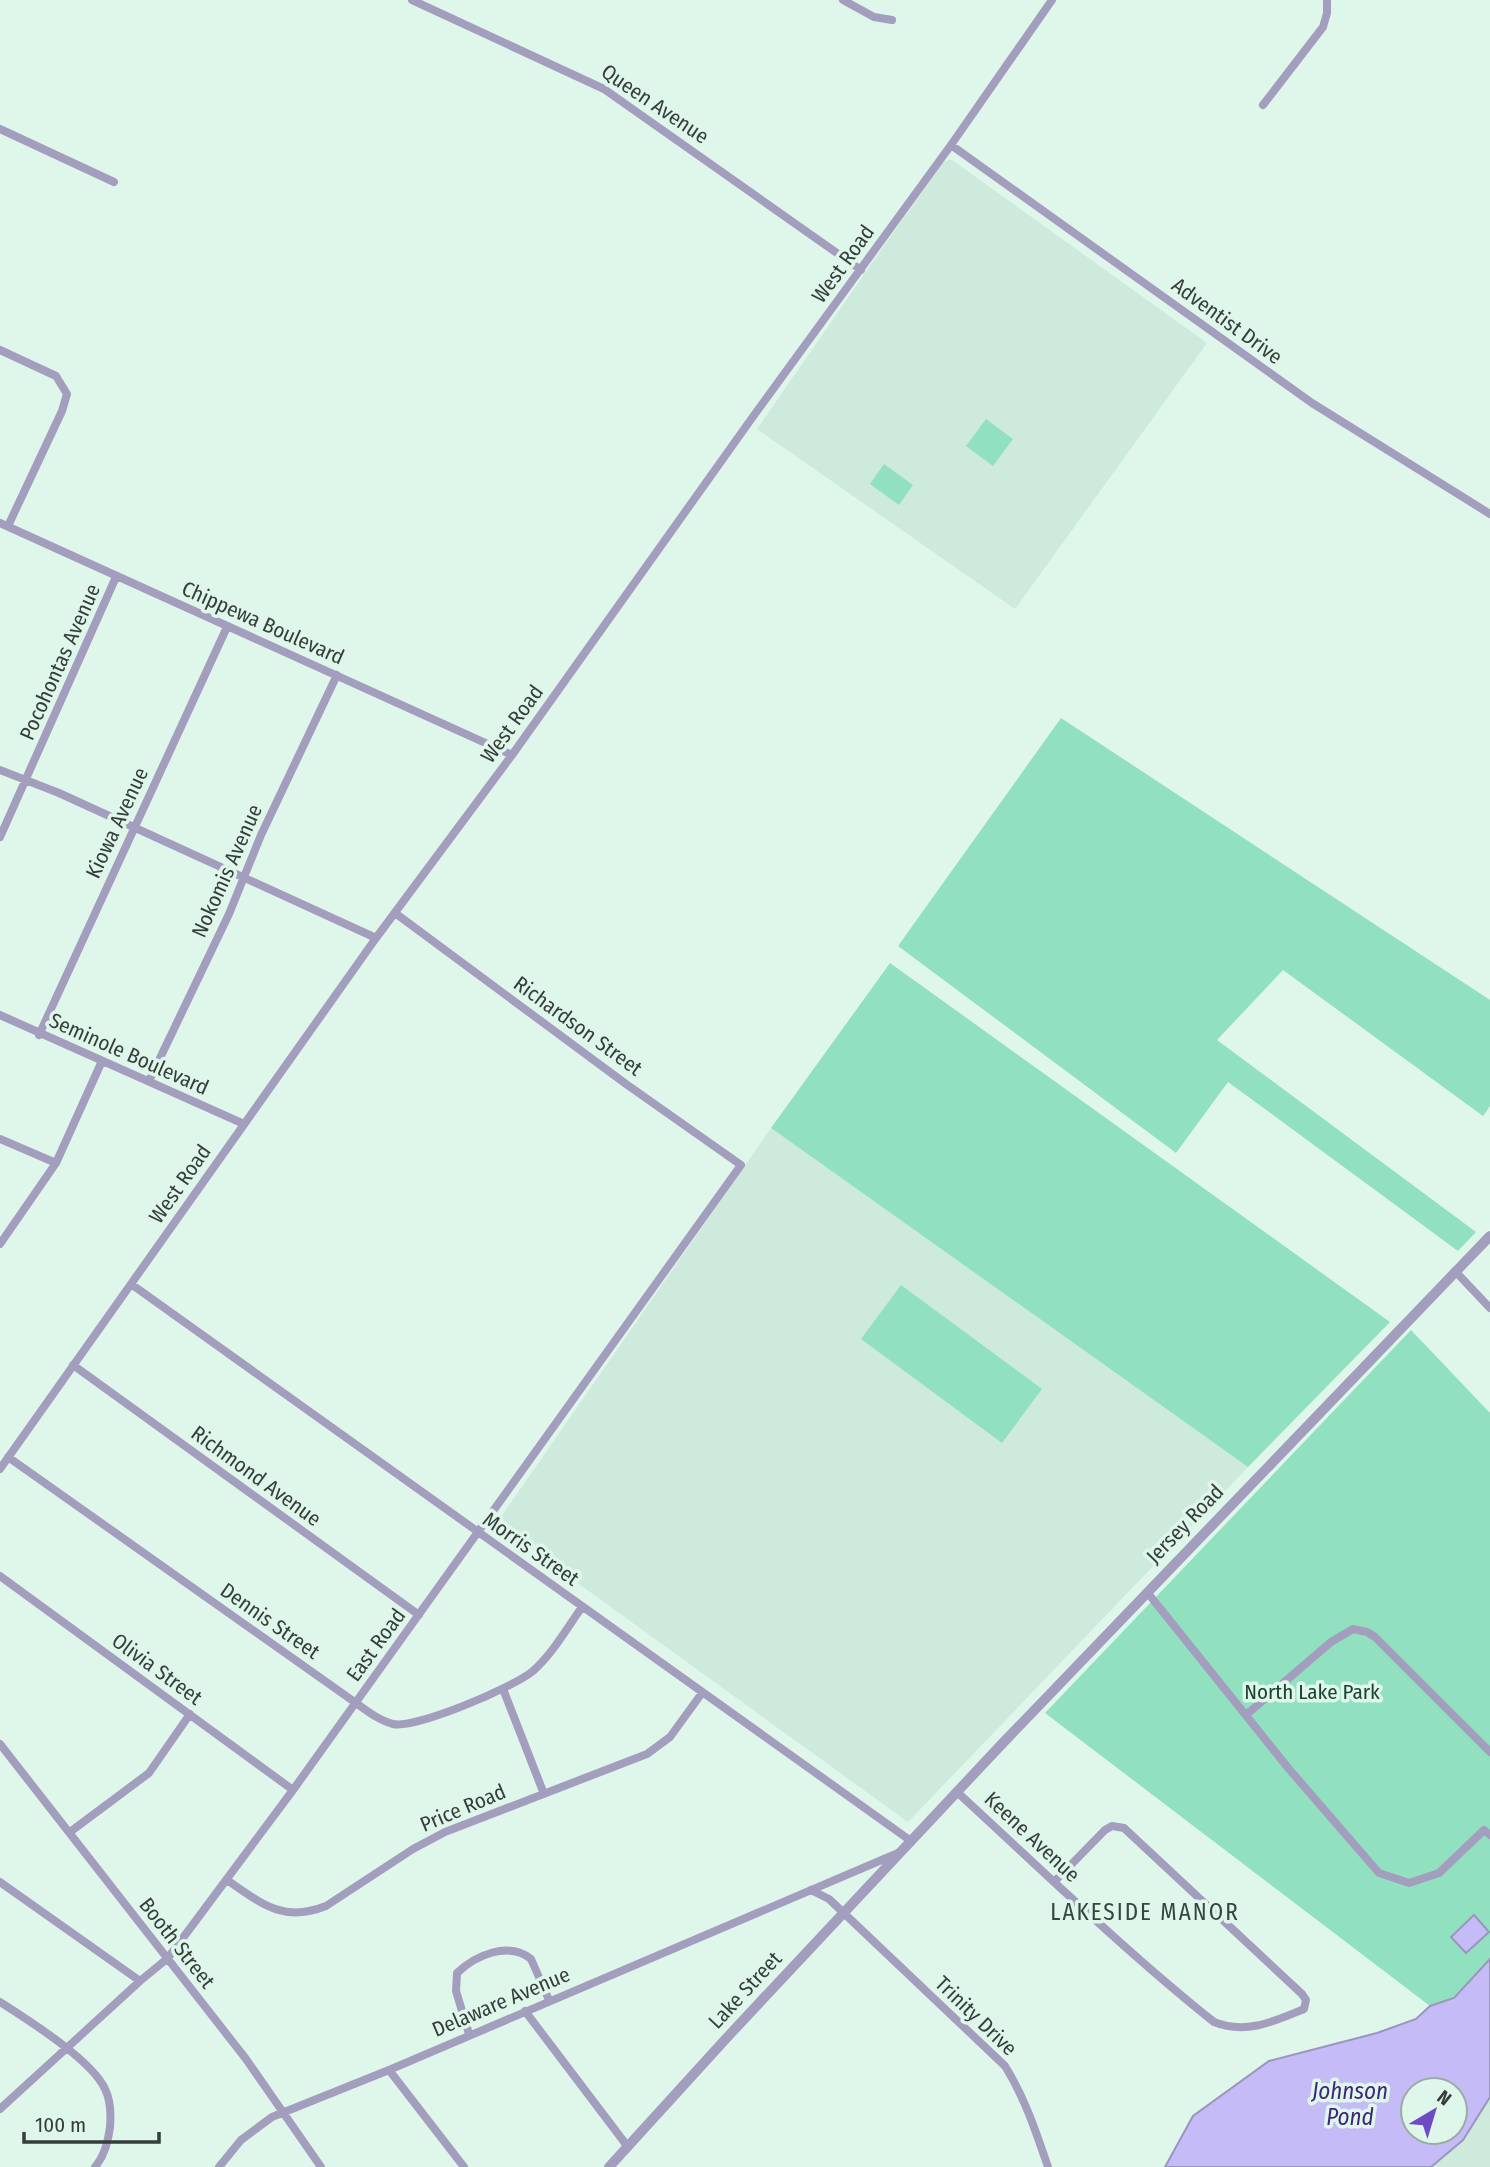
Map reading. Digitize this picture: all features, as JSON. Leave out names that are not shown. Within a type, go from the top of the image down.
[{"type":"street","name":"Queen Avenue","points":[[412,0],[577,75],[620,98],[861,270]]},
{"type":"street","points":[[843,0],[874,17],[892,20]]},
{"type":"street","name":"West Road","points":[[0,1469],[376,938],[512,755],[951,145],[1052,0]]},
{"type":"street","points":[[1263,105],[1323,27],[1328,13],[1326,0]]},
{"type":"street","points":[[0,129],[114,182]]},
{"type":"street","name":"Adventist Drive","points":[[951,145],[1312,403],[1490,514]]},
{"type":"street","points":[[0,350],[56,376],[66,388],[66,402],[4,525]]},
{"type":"street","name":"Chippewa Boulevard","points":[[4,525],[512,755]]},
{"type":"street","name":"Pocohontas Avenue","points":[[0,837],[116,577]]},
{"type":"street","name":"Kiowa Avenue","points":[[39,1035],[228,627]]},
{"type":"street","name":"Nokomis Avenue","points":[[149,1081],[337,675]]},
{"type":"street","points":[[0,770],[59,793],[376,938]]},
{"type":"street","name":"Richardson Street","points":[[395,913],[626,1084],[741,1165]]},
{"type":"street","name":"Seminole Boulevard","points":[[0,1015],[39,1035],[244,1124]]},
{"type":"street","points":[[0,1244],[56,1163],[102,1061]]},
{"type":"street","points":[[0,1139],[56,1163]]},
{"type":"street","name":"East Road","points":[[0,2109],[168,1958],[356,1703],[741,1165]]},
{"type":"street","name":"Jersey Road","points":[[911,1842],[1490,1236]]},
{"type":"street","points":[[1455,1271],[1490,1308]]},
{"type":"street","name":"Morris Street","points":[[131,1284],[911,1842]]},
{"type":"street","name":"Richmond Avenue","points":[[74,1365],[419,1615]]},
{"type":"street","name":"Dennis Street","points":[[8,1457],[356,1703],[384,1721],[396,1725],[417,1723],[524,1678],[536,1668],[582,1606]]},
{"type":"street","name":"Olivia Street","points":[[0,1576],[293,1790]]},
{"type":"street","points":[[1147,1592],[1379,1873],[1409,1883],[1439,1873],[1484,1829],[1490,1835]]},
{"type":"street","points":[[1246,1715],[1331,1642],[1353,1629],[1375,1637],[1490,1752]]},
{"type":"street","points":[[503,1689],[544,1794]]},
{"type":"street","name":"Price Road","points":[[227,1880],[276,1910],[292,1914],[312,1912],[334,1901],[430,1839],[629,1763],[658,1748],[680,1725],[702,1693]]},
{"type":"street","points":[[70,1832],[149,1773],[190,1714]]},
{"type":"street","name":"Booth Street","points":[[1,1747],[246,2059],[321,2167]]},
{"type":"street","name":"Keene Avenue","points":[[957,1792],[1054,1882],[1214,2022],[1228,2028],[1243,2028],[1269,2023],[1304,2009],[1306,2000],[1124,1828],[1112,1825],[1054,1882]]},
{"type":"street","name":"Lake Street","points":[[609,2167],[911,1842]]},
{"type":"street","name":"Delaware Avenue","points":[[219,2167],[241,2140],[256,2127],[284,2112],[901,1852]]},
{"type":"street","points":[[0,1882],[140,1981]]},
{"type":"street","points":[[811,1890],[829,1899],[844,1914]]},
{"type":"street","name":"Trinity Drive","points":[[844,1914],[1006,2067],[1029,2111],[1048,2167]]},
{"type":"street","points":[[469,2034],[456,1991],[457,1973],[464,1966],[488,1955],[503,1949],[525,1954],[531,1959],[549,2000]]},
{"type":"street","points":[[0,2001],[95,2073],[106,2090],[111,2117],[108,2143],[95,2167]]},
{"type":"street","points":[[525,2011],[628,2147]]},
{"type":"street","points":[[389,2070],[464,2167]]},
{"type":"shaded area","points":[[952,160],[1207,343],[1015,609],[757,429],[874,260],[943,163]]},
{"type":"shaded area","points":[[771,1128],[1248,1467],[908,1822],[496,1524]]},
{"type":"shaded area","points":[[1490,2097],[1490,2167],[1431,2167],[1456,2146],[1469,2146],[1469,2130]]},
{"type":"green space","points":[[986,419],[1013,439],[993,466],[966,446]]},
{"type":"green space","points":[[884,464],[913,485],[899,505],[870,484]]},
{"type":"green space","points":[[1061,718],[1490,1000],[1490,1106],[1483,1116],[1283,970],[1217,1040],[1476,1232],[1458,1251],[1228,1082],[1176,1153],[898,946]]},
{"type":"green space","points":[[890,963],[1390,1322],[1248,1467],[771,1128]]},
{"type":"green space","points":[[901,1285],[1042,1389],[1002,1443],[861,1339]]},
{"type":"green space","name":"North Lake Park","points":[[1411,1330],[1490,1413],[1490,1959],[1454,1998],[1430,2006],[1045,1713]]},
{"type":"water","points":[[1474,1915],[1489,1932],[1466,1953],[1451,1937]]},
{"type":"water","name":"Johnson Pond","points":[[1490,1959],[1490,2097],[1469,2130],[1469,2076],[1399,2076],[1399,2146],[1456,2146],[1431,2167],[1165,2167],[1193,2116],[1269,2061],[1377,2033],[1416,2019],[1430,2006],[1454,1998]]},
{"type":"district","name":"LAKESIDE MANOR","points":[[1145,1912]]}]
